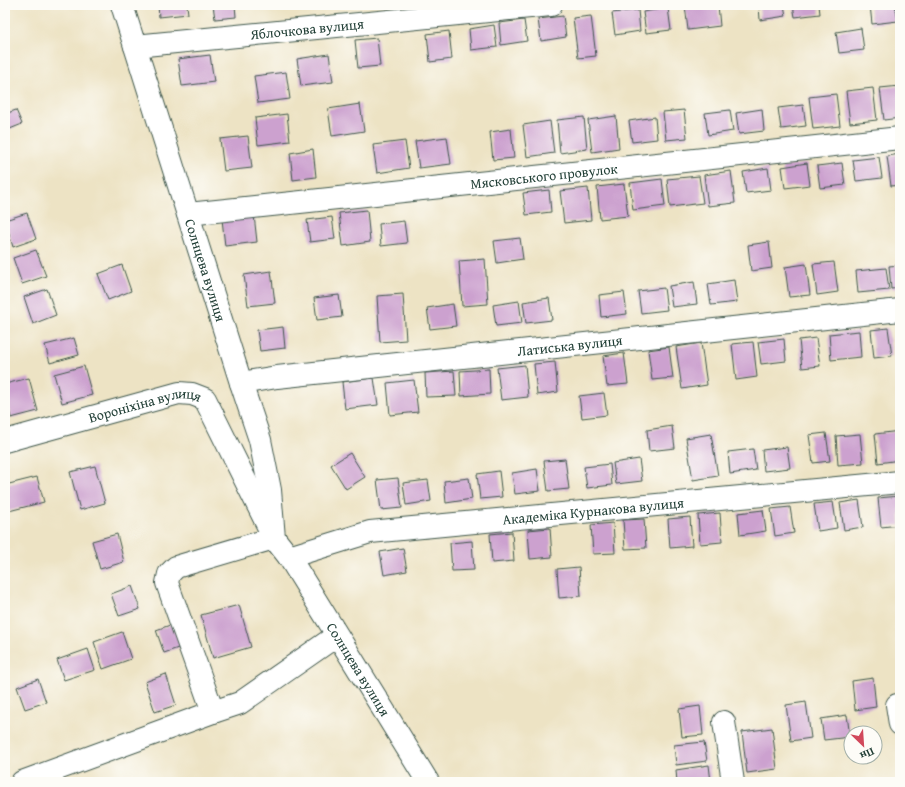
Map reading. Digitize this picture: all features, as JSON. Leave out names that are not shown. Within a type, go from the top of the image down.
[{"type":"street","name":"Солнцева вулиця","points":[[122,5],[260,440],[270,490],[274,538]]},
{"type":"street","name":"Яблочкова вулиця","points":[[135,46],[551,5]]},
{"type":"street","name":"Мясковського провулок","points":[[188,214],[900,138]]},
{"type":"street","name":"Латиська вулиця","points":[[241,383],[277,377],[900,310]]},
{"type":"street","name":"Вороніхіна вулиця","points":[[5,441],[179,393],[192,394],[204,399],[274,538],[289,557]]},
{"type":"street","name":"Академіка Курнакова вулиця","points":[[289,557],[370,532],[900,482]]},
{"type":"street","points":[[213,712],[167,583],[168,574],[176,567],[274,538]]},
{"type":"street","name":"Солнцева вулиця","points":[[289,557],[336,636],[428,782]]},
{"type":"street","points":[[22,782],[240,703],[336,636]]},
{"type":"street","points":[[724,722],[733,782]]},
{"type":"building","points":[[158,5],[187,5],[188,14],[159,17]]},
{"type":"building","points":[[213,5],[235,5],[236,17],[215,19]]},
{"type":"building","points":[[685,5],[718,5],[720,26],[688,30]]},
{"type":"building","points":[[759,5],[784,5],[786,16],[760,20]]},
{"type":"building","points":[[793,5],[819,5],[820,14],[795,17]]},
{"type":"building","points":[[870,5],[895,5],[898,21],[872,24]]},
{"type":"building","points":[[668,8],[671,30],[646,33],[643,12]]},
{"type":"building","points":[[638,10],[640,31],[615,35],[612,13]]},
{"type":"building","points":[[563,16],[566,37],[541,41],[538,19]]},
{"type":"building","points":[[591,16],[596,56],[578,58],[573,18]]},
{"type":"building","points":[[524,20],[527,41],[501,45],[499,23]]},
{"type":"building","points":[[494,25],[497,47],[471,50],[469,29]]},
{"type":"building","points":[[861,28],[864,50],[839,53],[836,32]]},
{"type":"building","points":[[449,31],[452,59],[430,62],[427,34]]},
{"type":"building","points":[[377,38],[380,66],[358,68],[355,40]]},
{"type":"building","points":[[329,54],[333,82],[301,86],[297,59]]},
{"type":"building","points":[[210,55],[214,82],[182,86],[178,59]]},
{"type":"building","points":[[286,72],[290,99],[258,103],[254,76]]},
{"type":"building","points":[[900,86],[900,118],[884,120],[880,88]]},
{"type":"building","points":[[873,88],[877,120],[850,123],[846,91]]},
{"type":"building","points":[[836,94],[840,126],[813,129],[809,97]]},
{"type":"building","points":[[360,104],[364,131],[332,136],[328,109]]},
{"type":"building","points":[[803,105],[806,126],[781,129],[778,108]]},
{"type":"building","points":[[762,109],[764,131],[739,134],[736,113]]},
{"type":"building","points":[[16,110],[22,124],[5,131],[5,114]]},
{"type":"building","points":[[684,110],[687,138],[666,140],[663,112]]},
{"type":"building","points":[[730,110],[733,131],[708,135],[705,113]]},
{"type":"building","points":[[287,114],[290,141],[258,145],[255,118]]},
{"type":"building","points":[[616,116],[619,148],[592,152],[588,120]]},
{"type":"building","points":[[584,117],[587,149],[560,153],[557,120]]},
{"type":"building","points":[[655,117],[657,139],[632,142],[629,121]]},
{"type":"building","points":[[550,121],[554,153],[527,157],[523,125]]},
{"type":"building","points":[[511,129],[514,158],[493,160],[490,132]]},
{"type":"building","points":[[248,136],[252,168],[224,171],[220,139]]},
{"type":"building","points":[[447,137],[451,164],[419,168],[415,141]]},
{"type":"building","points":[[405,141],[409,168],[377,173],[373,145]]},
{"type":"building","points":[[313,149],[316,177],[293,180],[290,153]]},
{"type":"building","points":[[900,154],[900,185],[891,186],[887,156]]},
{"type":"building","points":[[879,157],[882,178],[856,181],[853,160]]},
{"type":"building","points":[[807,163],[810,185],[785,188],[782,167]]},
{"type":"building","points":[[842,163],[845,185],[820,188],[817,166]]},
{"type":"building","points":[[768,168],[771,190],[746,193],[743,172]]},
{"type":"building","points":[[731,171],[735,203],[708,206],[704,175]]},
{"type":"building","points":[[699,176],[703,203],[670,207],[667,179]]},
{"type":"building","points":[[662,179],[665,206],[633,210],[630,183]]},
{"type":"building","points":[[624,184],[628,216],[600,219],[597,187]]},
{"type":"building","points":[[588,188],[591,220],[564,223],[560,191]]},
{"type":"building","points":[[549,190],[551,212],[526,215],[523,193]]},
{"type":"building","points":[[367,210],[370,242],[343,246],[339,213]]},
{"type":"building","points":[[27,213],[36,239],[13,247],[5,220]]},
{"type":"building","points":[[254,215],[257,242],[225,246],[222,219]]},
{"type":"building","points":[[332,217],[335,239],[310,242],[307,220]]},
{"type":"building","points":[[404,221],[407,243],[381,246],[379,224]]},
{"type":"building","points":[[520,238],[523,259],[497,263],[494,241]]},
{"type":"building","points":[[769,242],[772,268],[751,271],[748,245]]},
{"type":"building","points":[[36,250],[46,276],[22,284],[13,258]]},
{"type":"building","points":[[485,259],[488,304],[462,306],[459,261]]},
{"type":"building","points":[[834,262],[838,292],[817,295],[813,264]]},
{"type":"building","points":[[806,264],[810,295],[789,297],[785,267]]},
{"type":"building","points":[[122,265],[131,291],[108,300],[98,274]]},
{"type":"building","points":[[900,265],[900,288],[891,289],[889,266]]},
{"type":"building","points":[[886,268],[889,290],[858,293],[856,271]]},
{"type":"building","points":[[271,271],[275,303],[248,306],[244,275]]},
{"type":"building","points":[[734,280],[737,302],[711,305],[708,284]]},
{"type":"building","points":[[694,282],[697,304],[672,307],[669,286]]},
{"type":"building","points":[[664,288],[667,310],[641,313],[638,291]]},
{"type":"building","points":[[47,289],[56,315],[33,324],[24,297]]},
{"type":"building","points":[[624,292],[627,314],[601,317],[599,295]]},
{"type":"building","points":[[403,294],[406,340],[380,342],[377,296]]},
{"type":"building","points":[[339,295],[342,317],[317,320],[314,298]]},
{"type":"building","points":[[549,298],[552,320],[526,323],[523,302]]},
{"type":"building","points":[[519,301],[522,323],[496,326],[493,305]]},
{"type":"building","points":[[453,304],[456,326],[430,329],[427,308]]},
{"type":"building","points":[[283,327],[285,348],[260,351],[257,330]]},
{"type":"building","points":[[888,328],[892,356],[874,358],[871,330]]},
{"type":"building","points":[[859,331],[861,357],[831,360],[829,334]]},
{"type":"building","points":[[74,338],[79,355],[50,363],[45,345]]},
{"type":"building","points":[[816,338],[820,366],[802,368],[799,340]]},
{"type":"building","points":[[784,339],[786,361],[761,364],[758,342]]},
{"type":"building","points":[[753,342],[757,377],[736,380],[732,344]]},
{"type":"building","points":[[701,343],[707,385],[682,389],[676,347]]},
{"type":"building","points":[[669,347],[673,378],[652,380],[648,350]]},
{"type":"building","points":[[624,353],[628,384],[607,386],[603,356]]},
{"type":"building","points":[[555,362],[558,392],[537,395],[534,364]]},
{"type":"building","points":[[525,365],[528,397],[501,400],[497,368]]},
{"type":"building","points":[[84,366],[92,395],[62,403],[54,374]]},
{"type":"building","points":[[489,369],[490,394],[461,396],[460,371]]},
{"type":"building","points":[[454,371],[456,396],[426,397],[425,373]]},
{"type":"building","points":[[29,378],[38,411],[11,418],[5,394],[5,384]]},
{"type":"building","points":[[374,378],[378,405],[345,409],[342,382]]},
{"type":"building","points":[[414,380],[418,412],[390,415],[387,383]]},
{"type":"building","points":[[604,393],[607,415],[582,418],[579,396]]},
{"type":"building","points":[[672,426],[675,448],[649,451],[647,430]]},
{"type":"building","points":[[900,431],[900,460],[878,463],[875,434]]},
{"type":"building","points":[[826,433],[830,461],[813,463],[809,435]]},
{"type":"building","points":[[711,434],[718,476],[693,480],[686,438]]},
{"type":"building","points":[[860,434],[863,463],[838,465],[836,436]]},
{"type":"building","points":[[787,447],[790,468],[764,471],[762,450]]},
{"type":"building","points":[[753,449],[756,470],[730,474],[728,452]]},
{"type":"building","points":[[350,453],[365,477],[346,489],[331,465]]},
{"type":"building","points":[[565,459],[569,489],[548,491],[544,461]]},
{"type":"building","points":[[639,459],[642,481],[616,484],[613,463]]},
{"type":"building","points":[[610,464],[612,485],[587,488],[584,467]]},
{"type":"building","points":[[95,466],[105,503],[80,510],[70,472]]},
{"type":"building","points":[[537,469],[540,491],[515,494],[512,473]]},
{"type":"building","points":[[499,471],[502,497],[480,499],[477,474]]},
{"type":"building","points":[[37,477],[44,502],[5,512],[5,485]]},
{"type":"building","points":[[398,478],[402,508],[381,510],[377,480]]},
{"type":"building","points":[[469,478],[472,499],[446,503],[444,481]]},
{"type":"building","points":[[428,480],[431,501],[406,505],[403,483]]},
{"type":"building","points":[[900,496],[900,525],[881,527],[878,498]]},
{"type":"building","points":[[859,500],[863,527],[844,530],[840,503]]},
{"type":"building","points":[[833,502],[837,528],[818,531],[814,504]]},
{"type":"building","points":[[790,507],[794,533],[775,536],[771,509]]},
{"type":"building","points":[[763,510],[766,531],[740,535],[738,513]]},
{"type":"building","points":[[720,513],[722,542],[700,544],[698,515]]},
{"type":"building","points":[[690,517],[692,546],[670,548],[668,519]]},
{"type":"building","points":[[644,519],[646,548],[625,549],[623,520]]},
{"type":"building","points":[[613,523],[615,553],[593,554],[591,525]]},
{"type":"building","points":[[550,528],[552,557],[530,559],[528,530]]},
{"type":"building","points":[[512,532],[514,561],[492,563],[490,534]]},
{"type":"building","points":[[117,534],[124,562],[100,569],[92,541]]},
{"type":"building","points":[[472,541],[474,570],[452,571],[450,543]]},
{"type":"building","points":[[403,548],[407,571],[384,575],[380,552]]},
{"type":"building","points":[[579,567],[581,596],[559,598],[557,569]]},
{"type":"building","points":[[132,586],[140,609],[119,616],[111,594]]},
{"type":"building","points":[[239,605],[251,647],[213,658],[201,615]]},
{"type":"building","points":[[173,624],[181,647],[164,653],[156,630]]},
{"type":"building","points":[[122,632],[131,659],[103,669],[94,642]]},
{"type":"building","points":[[88,649],[95,670],[64,680],[57,660]]},
{"type":"building","points":[[166,674],[176,705],[155,712],[145,682]]},
{"type":"building","points":[[873,678],[876,707],[855,710],[852,681]]},
{"type":"building","points":[[38,679],[46,702],[25,709],[17,687]]},
{"type":"building","points":[[806,702],[811,738],[791,741],[786,705]]},
{"type":"building","points":[[700,706],[703,735],[682,737],[679,709]]},
{"type":"building","points":[[847,715],[848,725],[843,725],[843,738],[824,740],[821,719]]},
{"type":"building","points":[[772,728],[777,769],[747,773],[742,732]]},
{"type":"building","points":[[704,742],[707,761],[676,765],[674,745]]},
{"type":"building","points":[[709,765],[711,782],[677,782],[676,770]]}]
